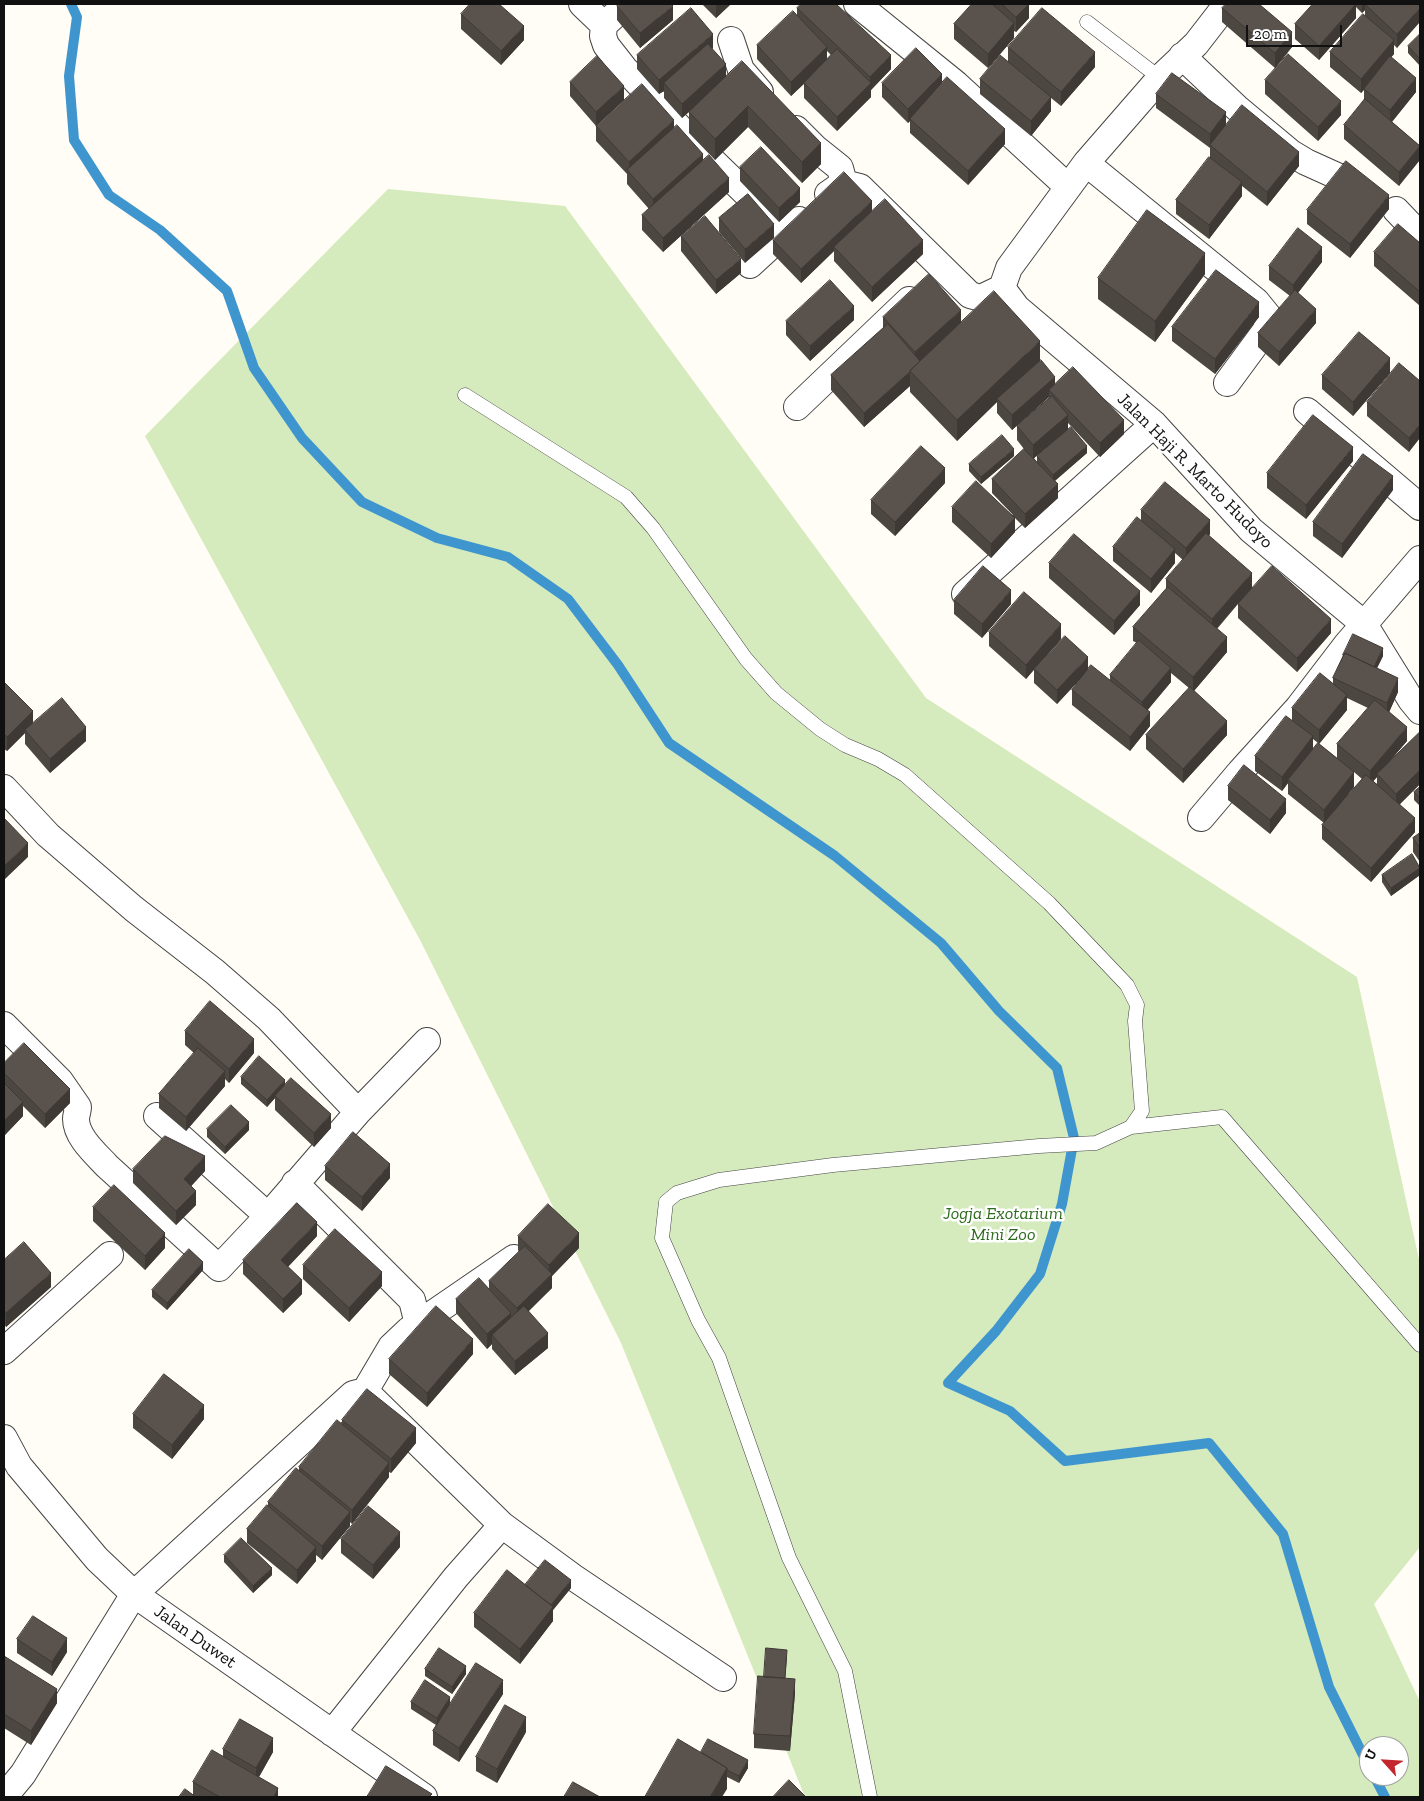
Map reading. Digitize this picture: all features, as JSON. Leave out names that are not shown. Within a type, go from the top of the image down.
[{"type":"street","points":[[582,4],[604,25]]},
{"type":"street","points":[[627,4],[604,25],[603,36],[606,45],[624,68],[691,140],[786,232]]},
{"type":"street","points":[[857,4],[956,84],[1068,187]]},
{"type":"street","points":[[844,183],[860,188],[970,295],[982,298],[1002,288],[1009,268],[1086,164],[1160,78],[1196,44],[1228,4]]},
{"type":"street","points":[[731,40],[736,58],[746,76],[815,148],[840,168],[844,183]]},
{"type":"street","points":[[1182,56],[1237,108],[1291,153],[1337,176]]},
{"type":"street","points":[[1086,164],[1266,312],[1269,317],[1266,330],[1227,383]]},
{"type":"street","points":[[750,265],[830,193],[844,183]]},
{"type":"street","points":[[1396,210],[1420,235]]},
{"type":"street","points":[[797,408],[942,268]]},
{"type":"street","name":"Jalan Haji R. Marto Hudoyo","points":[[1002,288],[1017,308],[1154,424],[1251,530],[1364,624],[1411,700],[1420,711]]},
{"type":"street","points":[[1307,412],[1420,507]]},
{"type":"street","points":[[965,594],[1154,424]]},
{"type":"street","points":[[1202,818],[1240,772],[1298,708],[1364,624],[1420,559]]},
{"type":"street","points":[[4,788],[48,835],[134,909],[216,972],[269,1019],[358,1112]]},
{"type":"street","points":[[4,1025],[60,1081],[78,1107],[76,1120],[90,1148],[107,1166],[219,1268],[268,1216],[358,1112],[428,1042]]},
{"type":"street","points":[[157,1116],[268,1216]]},
{"type":"street","points":[[295,1183],[412,1300],[418,1324]]},
{"type":"street","points":[[4,1351],[110,1255]]},
{"type":"street","points":[[4,1797],[23,1774],[134,1594],[353,1394],[365,1391],[391,1347],[418,1324],[514,1258]]},
{"type":"street","points":[[365,1391],[502,1525],[573,1576],[723,1678]]},
{"type":"street","name":"Jalan Duwet","points":[[4,1438],[19,1466],[98,1558],[134,1594],[424,1797]]},
{"type":"street","points":[[332,1733],[420,1625],[456,1577],[502,1525]]},
{"type":"lane","points":[[1087,22],[1160,78]]},
{"type":"lane","points":[[465,395],[626,497],[653,528],[746,659],[776,693],[820,729],[845,745],[878,759],[905,775],[1049,903],[1128,985],[1137,1005],[1135,1021],[1142,1111],[1131,1128]]},
{"type":"lane","points":[[870,1797],[845,1671],[789,1558],[719,1358],[698,1320],[662,1238],[666,1202],[677,1193],[719,1180],[833,1165],[1038,1146],[1096,1143],[1131,1128],[1222,1117],[1420,1345]]},
{"type":"green space","name":"Jogja Exotarium Mini Zoo","points":[[388,189],[565,206],[926,698],[1357,977],[1420,1264],[1420,1547],[1374,1604],[1420,1702],[1420,1797],[805,1797],[621,1343],[420,940],[145,436]]},
{"type":"building","points":[[470,4],[499,4],[524,26],[501,51],[461,14]]},
{"type":"building","points":[[620,4],[671,4],[673,6],[640,33],[617,6]]},
{"type":"building","points":[[801,4],[836,4],[891,55],[870,77],[797,8]]},
{"type":"building","points":[[972,4],[992,4],[1014,23],[988,54],[954,24]]},
{"type":"building","points":[[1002,4],[1029,4],[1016,17]]},
{"type":"building","points":[[1226,4],[1259,4],[1292,32],[1275,53],[1222,8]]},
{"type":"building","points":[[1313,4],[1356,4],[1319,46],[1295,24]]},
{"type":"building","points":[[1365,4],[1420,4],[1420,8],[1397,34]]},
{"type":"building","points":[[691,8],[713,34],[659,80],[637,55]]},
{"type":"building","points":[[1042,8],[1095,52],[1061,92],[1008,47]]},
{"type":"building","points":[[793,11],[827,47],[791,82],[757,45]]},
{"type":"building","points":[[1363,14],[1394,40],[1361,79],[1330,52]]},
{"type":"building","points":[[1420,34],[1420,59],[1408,46]]},
{"type":"building","points":[[708,44],[726,64],[682,104],[664,83]]},
{"type":"building","points":[[916,48],[942,74],[908,109],[882,83]]},
{"type":"building","points":[[837,49],[871,83],[837,117],[804,83]]},
{"type":"building","points":[[1288,54],[1341,101],[1318,127],[1265,80]]},
{"type":"building","points":[[1000,55],[1051,97],[1031,121],[980,79]]},
{"type":"building","points":[[597,56],[624,86],[596,112],[570,82]]},
{"type":"building","points":[[1390,56],[1416,78],[1390,110],[1364,89]]},
{"type":"building","points":[[742,61],[821,143],[802,162],[748,106],[715,139],[689,112]]},
{"type":"building","points":[[1172,73],[1226,112],[1210,134],[1156,94]]},
{"type":"building","points":[[947,77],[1005,129],[968,171],[910,119]]},
{"type":"building","points":[[642,84],[674,120],[629,162],[596,126]]},
{"type":"building","points":[[1365,99],[1420,146],[1399,172],[1344,125]]},
{"type":"building","points":[[1242,105],[1299,152],[1267,192],[1210,145]]},
{"type":"building","points":[[677,125],[703,154],[653,199],[627,170]]},
{"type":"building","points":[[761,147],[800,188],[779,208],[740,167]]},
{"type":"building","points":[[709,155],[729,178],[663,238],[642,215]]},
{"type":"building","points":[[1209,157],[1242,182],[1209,225],[1176,200]]},
{"type":"building","points":[[1346,161],[1389,195],[1350,244],[1307,210]]},
{"type":"building","points":[[844,172],[872,201],[801,269],[773,240]]},
{"type":"building","points":[[748,194],[774,224],[745,249],[719,218]]},
{"type":"building","points":[[885,199],[923,240],[872,287],[834,247]]},
{"type":"building","points":[[1147,210],[1205,253],[1155,321],[1098,278]]},
{"type":"building","points":[[705,216],[741,259],[716,280],[681,236]]},
{"type":"building","points":[[1398,224],[1420,243],[1420,292],[1374,252]]},
{"type":"building","points":[[1298,228],[1322,247],[1293,285],[1269,266]]},
{"type":"building","points":[[1216,270],[1259,302],[1215,359],[1172,327]]},
{"type":"building","points":[[929,274],[961,310],[915,352],[883,317]]},
{"type":"building","points":[[830,280],[854,306],[810,346],[786,321]]},
{"type":"building","points":[[1295,290],[1316,309],[1279,352],[1258,333]]},
{"type":"building","points":[[994,291],[1040,341],[957,420],[910,371]]},
{"type":"building","points":[[888,324],[920,361],[864,413],[831,375]]},
{"type":"building","points":[[1359,332],[1390,358],[1353,402],[1322,375]]},
{"type":"building","points":[[1041,360],[1055,377],[1012,415],[997,399]]},
{"type":"building","points":[[1399,363],[1420,381],[1420,424],[1409,438],[1367,402]]},
{"type":"building","points":[[1073,367],[1124,420],[1100,443],[1049,390]]},
{"type":"building","points":[[1052,396],[1068,415],[1033,445],[1017,426]]},
{"type":"building","points":[[1313,415],[1353,447],[1306,505],[1267,473]]},
{"type":"building","points":[[1071,427],[1087,446],[1053,475],[1037,456]]},
{"type":"building","points":[[1002,435],[1014,449],[981,477],[969,464]]},
{"type":"building","points":[[921,446],[945,468],[895,522],[871,500]]},
{"type":"building","points":[[1024,449],[1058,484],[1025,514],[992,479]]},
{"type":"building","points":[[1363,454],[1393,476],[1342,544],[1313,522]]},
{"type":"building","points":[[976,481],[1015,518],[991,544],[952,507]]},
{"type":"building","points":[[1165,482],[1210,520],[1186,548],[1141,510]]},
{"type":"building","points":[[1137,517],[1175,549],[1151,579],[1113,547]]},
{"type":"building","points":[[1206,533],[1252,573],[1212,619],[1166,579]]},
{"type":"building","points":[[1074,534],[1140,591],[1114,621],[1049,563]]},
{"type":"building","points":[[983,566],[1011,590],[982,624],[954,600]]},
{"type":"building","points":[[1272,566],[1331,619],[1297,658],[1238,604]]},
{"type":"building","points":[[1168,587],[1227,637],[1193,677],[1133,627]]},
{"type":"building","points":[[1024,592],[1061,624],[1026,665],[989,632]]},
{"type":"building","points":[[1353,634],[1383,648],[1374,667],[1345,653],[1343,655]]},
{"type":"building","points":[[1065,636],[1088,657],[1057,690],[1034,669]]},
{"type":"building","points":[[1139,640],[1171,668],[1142,702],[1110,675]]},
{"type":"building","points":[[1345,653],[1398,678],[1387,703],[1333,678]]},
{"type":"building","points":[[1091,665],[1150,712],[1130,737],[1072,690]]},
{"type":"building","points":[[1320,673],[1347,695],[1319,730],[1292,708]]},
{"type":"building","points":[[4,682],[33,711],[7,737],[4,734]]},
{"type":"building","points":[[1190,687],[1227,721],[1183,769],[1146,735]]},
{"type":"building","points":[[62,698],[86,727],[50,759],[25,730]]},
{"type":"building","points":[[1375,700],[1407,727],[1370,771],[1337,744]]},
{"type":"building","points":[[1286,716],[1313,736],[1282,777],[1255,756]]},
{"type":"building","points":[[1420,732],[1420,770],[1396,794],[1377,774]]},
{"type":"building","points":[[1318,743],[1354,772],[1324,810],[1288,780]]},
{"type":"building","points":[[1244,765],[1286,799],[1270,820],[1228,786]]},
{"type":"building","points":[[1366,775],[1415,818],[1371,868],[1322,825]]},
{"type":"building","points":[[1420,787],[1420,798],[1414,792]]},
{"type":"building","points":[[4,818],[28,843],[4,866]]},
{"type":"building","points":[[1420,833],[1420,848],[1413,838]]},
{"type":"building","points":[[1412,854],[1420,868],[1391,888],[1382,875]]},
{"type":"building","points":[[210,1001],[254,1039],[229,1069],[185,1031]]},
{"type":"building","points":[[24,1043],[70,1089],[45,1114],[4,1073],[4,1063]]},
{"type":"building","points":[[198,1048],[225,1071],[186,1117],[159,1094]]},
{"type":"building","points":[[259,1056],[285,1080],[267,1100],[241,1077]]},
{"type":"building","points":[[291,1078],[331,1114],[314,1133],[275,1096]]},
{"type":"building","points":[[4,1083],[23,1102],[4,1121]]},
{"type":"building","points":[[231,1105],[249,1122],[225,1147],[207,1129]]},
{"type":"building","points":[[353,1132],[390,1164],[362,1197],[325,1166]]},
{"type":"building","points":[[165,1136],[205,1156],[184,1179],[196,1191],[176,1211],[133,1169]]},
{"type":"building","points":[[114,1185],[165,1233],[145,1256],[93,1207]]},
{"type":"building","points":[[297,1203],[317,1222],[281,1260],[302,1280],[283,1299],[243,1260]]},
{"type":"building","points":[[548,1204],[579,1233],[549,1265],[518,1236]]},
{"type":"building","points":[[335,1229],[382,1272],[349,1308],[303,1265]]},
{"type":"building","points":[[24,1242],[51,1273],[6,1313],[4,1310],[4,1260]]},
{"type":"building","points":[[525,1246],[552,1274],[517,1308],[489,1281]]},
{"type":"building","points":[[189,1249],[203,1262],[167,1303],[152,1290]]},
{"type":"building","points":[[479,1278],[511,1313],[487,1334],[456,1299]]},
{"type":"building","points":[[436,1306],[473,1339],[427,1393],[389,1359]]},
{"type":"building","points":[[524,1306],[548,1333],[515,1361],[492,1335]]},
{"type":"building","points":[[164,1374],[204,1405],[172,1445],[133,1414]]},
{"type":"building","points":[[367,1389],[416,1428],[391,1459],[342,1420]]},
{"type":"building","points":[[337,1420],[389,1463],[352,1510],[299,1467]]},
{"type":"building","points":[[296,1468],[350,1512],[322,1546],[268,1502]]},
{"type":"building","points":[[267,1505],[316,1547],[297,1570],[247,1529]]},
{"type":"building","points":[[368,1506],[400,1532],[373,1565],[341,1539]]},
{"type":"building","points":[[241,1538],[272,1568],[253,1586],[224,1555]]},
{"type":"building","points":[[545,1560],[571,1580],[551,1605],[525,1585]]},
{"type":"building","points":[[507,1570],[553,1607],[520,1649],[474,1613]]},
{"type":"building","points":[[33,1616],[67,1638],[52,1662],[17,1639]]},
{"type":"building","points":[[439,1648],[466,1666],[452,1687],[425,1669]]},
{"type":"building","points":[[766,1648],[787,1650],[785,1678],[764,1677]]},
{"type":"building","points":[[4,1656],[57,1689],[31,1731],[4,1714]]},
{"type":"building","points":[[476,1663],[503,1680],[459,1748],[433,1731]]},
{"type":"building","points":[[758,1676],[795,1679],[790,1736],[754,1734]]},
{"type":"building","points":[[425,1680],[450,1697],[437,1718],[411,1702]]},
{"type":"building","points":[[505,1705],[526,1717],[497,1769],[476,1757]]},
{"type":"building","points":[[240,1719],[273,1738],[256,1768],[223,1749]]},
{"type":"building","points":[[678,1739],[727,1768],[710,1797],[645,1797]]},
{"type":"building","points":[[708,1739],[748,1760],[739,1776],[701,1752]]},
{"type":"building","points":[[212,1750],[278,1788],[274,1797],[220,1797],[193,1782]]},
{"type":"building","points":[[386,1766],[432,1794],[429,1797],[367,1797]]},
{"type":"building","points":[[789,1780],[806,1797],[773,1797]]},
{"type":"building","points":[[573,1782],[600,1797],[564,1797]]},
{"type":"building","points":[[185,1789],[196,1797],[179,1797]]},
{"type":"waterway","points":[[71,4],[77,17],[69,76],[74,140],[109,195],[160,230],[227,291],[254,368],[302,438],[362,502],[437,538],[508,557],[568,599],[618,665],[669,743],[835,856],[941,943],[999,1011],[1057,1068],[1074,1138],[1062,1204],[1040,1274],[996,1331],[948,1383],[1010,1411],[1065,1461],[1209,1443],[1283,1534],[1329,1687],[1359,1747]]},
{"type":"waterway","points":[[1379,1786],[1385,1797]]}]
